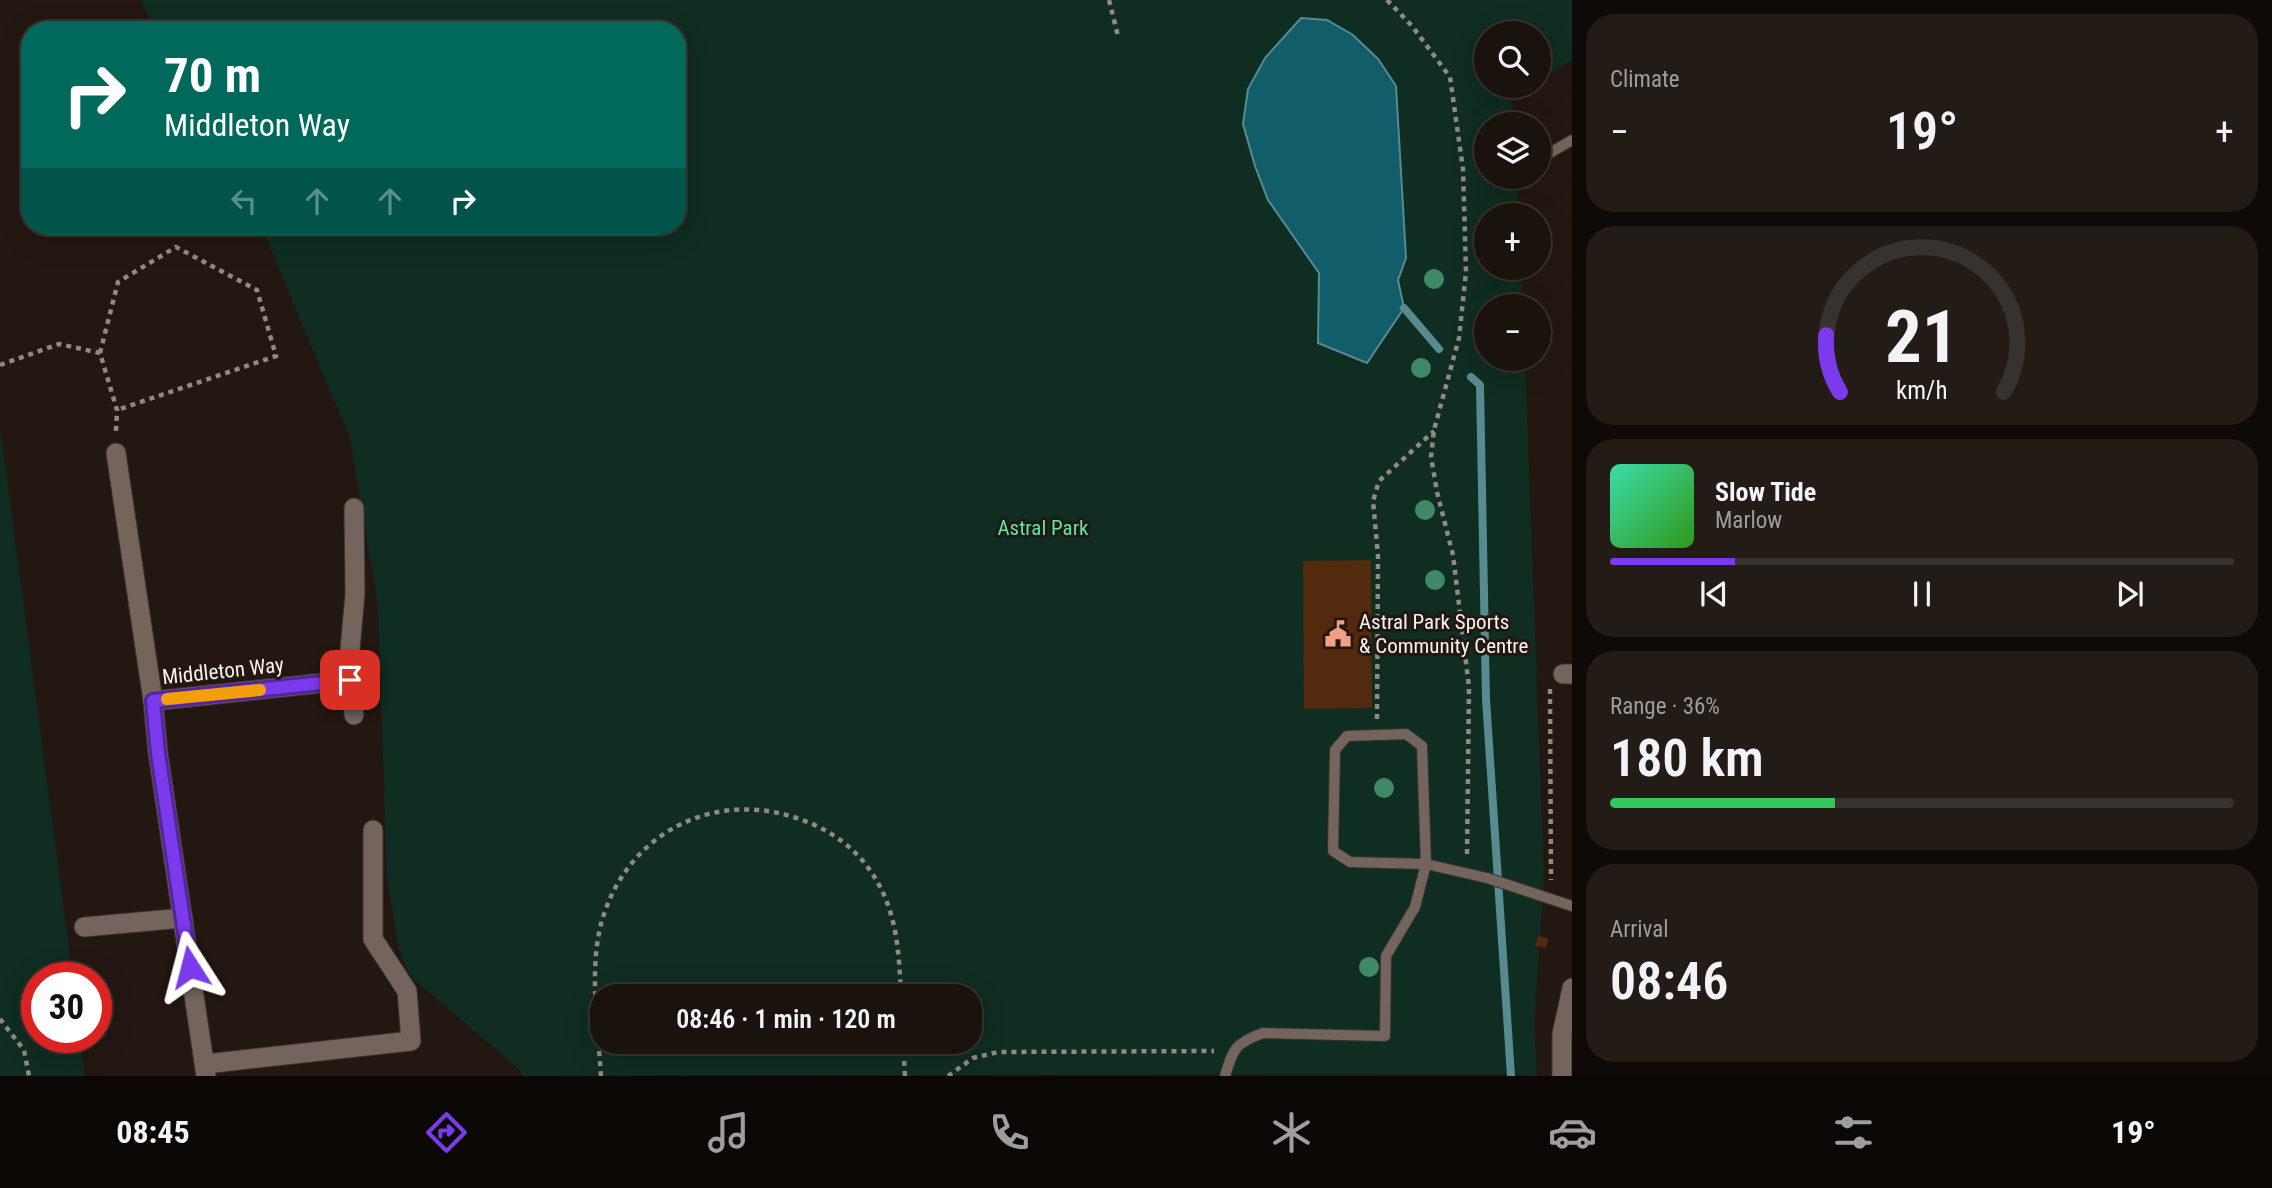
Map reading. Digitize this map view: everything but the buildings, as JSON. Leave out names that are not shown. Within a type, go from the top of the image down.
[{"type":"street","points":[[116,453],[153,701]]},
{"type":"street","points":[[354,508],[355,594],[350,680],[354,715]]},
{"type":"street","name":"Middleton Way","points":[[350,680],[153,701],[158,753],[205,1070],[411,1041],[407,991],[373,939],[373,830]]},
{"type":"street","points":[[84,928],[183,918]]},
{"type":"street","points":[[1562,1076],[1562,1034],[1572,988]]},
{"type":"lane","points":[[1551,153],[1572,141]]},
{"type":"lane","points":[[1225,1076],[1233,1050],[1244,1040],[1263,1033],[1385,1036],[1386,956],[1415,907],[1426,864],[1422,746],[1406,734],[1347,736],[1335,750],[1333,851],[1350,862],[1426,864],[1487,878],[1572,906]]},
{"type":"path","points":[[1109,0],[1118,36]]},
{"type":"path","points":[[1388,0],[1412,26],[1450,77],[1463,169],[1466,272],[1459,338],[1434,430],[1431,457],[1453,555],[1469,687],[1467,874]]},
{"type":"path","points":[[116,453],[117,410],[100,353],[118,282],[176,247],[257,290],[276,356],[117,410]]},
{"type":"path","points":[[0,365],[58,344],[100,353]]},
{"type":"path","points":[[1378,735],[1378,556],[1373,501],[1379,481],[1434,430]]},
{"type":"path","points":[[1550,898],[1550,686],[1567,674]]},
{"type":"path","points":[[596,984],[595,967],[603,918],[617,886],[636,857],[673,828],[697,816],[722,810],[751,808],[783,813],[817,825],[846,845],[869,869],[884,894],[894,920],[899,946],[901,984]]},
{"type":"path","points":[[0,1019],[24,1050],[29,1076]]},
{"type":"path","points":[[948,1076],[973,1058],[998,1052],[1233,1050]]},
{"type":"path","points":[[600,1054],[601,1076]]},
{"type":"path","points":[[904,1054],[905,1076]]},
{"type":"green space","name":"Astral Park","points":[[141,0],[1572,0],[1572,60],[1551,74],[1551,21],[1474,21],[1474,98],[1518,98],[1512,102],[1512,112],[1474,112],[1474,189],[1517,189],[1517,203],[1474,203],[1474,280],[1522,280],[1522,294],[1474,294],[1474,371],[1525,371],[1544,880],[1534,1024],[1537,1076],[523,1076],[518,1068],[411,977],[398,947],[387,876],[378,605],[350,438],[265,235],[686,235],[686,21],[150,21]]},
{"type":"green space","points":[[0,428],[71,962],[21,962],[21,1053],[82,1053],[85,1076],[0,1076]]},
{"type":"water","points":[[1301,18],[1327,20],[1353,35],[1378,59],[1396,86],[1406,258],[1398,280],[1404,308],[1367,363],[1318,343],[1319,273],[1268,200],[1243,124],[1248,89],[1265,58]]},
{"type":"waterway","points":[[1404,308],[1439,349]]},
{"type":"waterway","points":[[1471,377],[1480,385],[1486,699],[1511,1076]]},
{"type":"slow traffic","points":[[167,699],[260,690]]},
{"type":"place","name":"Astral Park Sports & Community Centre","points":[[1338,634]]},
{"type":"route","points":[[190,967],[158,753],[153,701],[350,680]]}]
